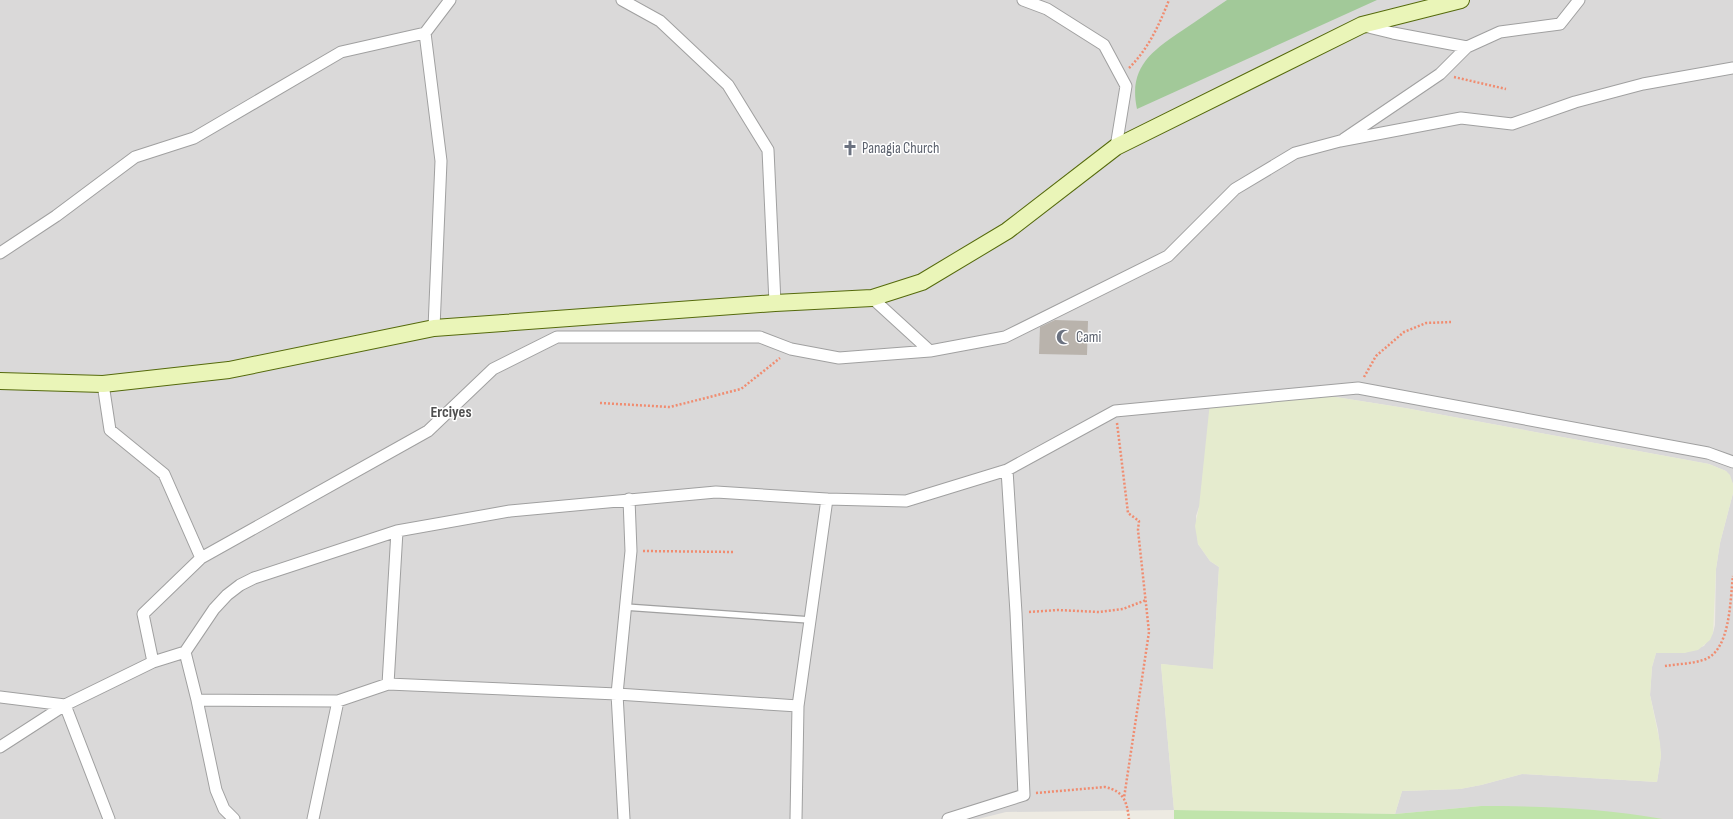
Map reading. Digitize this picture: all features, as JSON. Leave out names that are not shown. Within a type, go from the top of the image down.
[{"type":"street","points":[[0,253],[56,216],[135,156],[194,138],[341,52],[425,33],[450,0]]},
{"type":"street","points":[[622,0],[660,21],[728,85],[768,150],[775,302]]},
{"type":"street","points":[[1023,0],[1046,9],[1104,45],[1126,86],[1116,147]]},
{"type":"street","points":[[0,381],[103,384],[229,370],[434,328],[775,302],[872,298],[922,282],[1007,231],[1116,147],[1362,25],[1461,0]]},
{"type":"street","points":[[1340,142],[1440,74],[1467,47],[1500,32],[1560,24],[1579,0]]},
{"type":"street","points":[[1362,25],[1393,33],[1467,47]]},
{"type":"street","points":[[425,33],[441,161],[434,328]]},
{"type":"street","points":[[153,662],[143,614],[201,558],[428,431],[493,369],[557,337],[760,337],[791,350],[839,358],[930,351],[1005,337],[1168,256],[1235,189],[1295,153],[1340,142],[1461,118],[1512,124],[1575,102],[1643,84],[1733,68]]},
{"type":"street","points":[[872,298],[930,351]]},
{"type":"street","points":[[557,337],[562,318]]},
{"type":"street","points":[[103,384],[110,430],[164,474],[201,558]]},
{"type":"street","points":[[0,747],[65,705],[153,662],[185,652],[214,609],[240,585],[254,578],[397,531],[510,511],[716,492],[827,499],[906,500],[1007,470],[1115,411],[1358,388],[1708,453],[1733,462]]},
{"type":"street","points":[[948,819],[1024,795],[1016,613],[1007,470]]},
{"type":"street","points":[[624,819],[617,694],[631,551],[628,499]]},
{"type":"street","points":[[796,819],[798,706],[827,499]]},
{"type":"street","points":[[388,684],[397,531]]},
{"type":"street","points":[[185,652],[216,790],[224,809],[234,819]]},
{"type":"street","points":[[197,700],[338,701],[388,684],[617,694],[798,706]]},
{"type":"street","points":[[0,697],[65,705]]},
{"type":"street","points":[[313,819],[338,701]]},
{"type":"street","points":[[65,705],[108,819]]},
{"type":"lane","points":[[625,607],[810,620]]},
{"type":"path","points":[[1121,76],[1141,55],[1157,30],[1169,0]]},
{"type":"path","points":[[1440,74],[1506,89]]},
{"type":"path","points":[[1358,388],[1376,356],[1404,332],[1426,323],[1451,322]]},
{"type":"path","points":[[600,403],[670,407],[742,389],[791,350]]},
{"type":"path","points":[[1115,411],[1128,513],[1139,521],[1138,530],[1149,632],[1124,798],[1129,819]]},
{"type":"path","points":[[631,551],[735,552]]},
{"type":"path","points":[[1666,666],[1704,660],[1714,652],[1721,643],[1726,632],[1733,576]]},
{"type":"path","points":[[1016,613],[1058,610],[1100,612],[1124,609],[1146,600]]},
{"type":"path","points":[[1024,795],[1105,787],[1119,792],[1124,798]]},
{"type":"shaded area","points":[[0,0],[1733,0],[1733,484],[1726,471],[1709,464],[1405,408],[1323,395],[1199,507],[1196,516],[1198,544],[1210,561],[1219,567],[1213,670],[1161,664],[1174,810],[1006,812],[978,819],[0,819]]},
{"type":"shaded area","points":[[1733,493],[1733,819],[1663,819],[1481,806],[1395,814],[1402,791],[1460,789],[1522,774],[1657,782],[1661,756],[1658,730],[1650,695],[1652,667],[1656,653],[1684,653],[1704,646],[1713,633],[1715,625],[1716,569],[1720,543]]},
{"type":"green space","points":[[1227,0],[1377,0],[1137,109],[1135,94],[1136,82],[1139,71],[1152,53],[1161,45]]},
{"type":"green space","points":[[1323,395],[1405,408],[1709,464],[1726,471],[1730,475],[1733,484],[1733,493],[1720,543],[1716,569],[1713,633],[1710,640],[1698,650],[1684,653],[1656,653],[1652,667],[1650,695],[1660,743],[1661,756],[1657,782],[1522,774],[1460,789],[1402,791],[1395,814],[1174,810],[1161,664],[1213,669],[1219,567],[1210,561],[1198,544],[1195,526],[1199,507],[1210,402]]},
{"type":"green space","points":[[1481,806],[1572,808],[1618,812],[1663,819],[1174,819],[1174,810],[1395,814]]},
{"type":"building","name":"Cami","points":[[1055,320],[1088,321],[1087,355],[1039,354],[1040,327]]},
{"type":"place","name":"Panagia Church","points":[[850,148]]},
{"type":"place","name":"Cami","points":[[1064,337]]},
{"type":"district","name":"Erciyes","points":[[451,412]]}]
